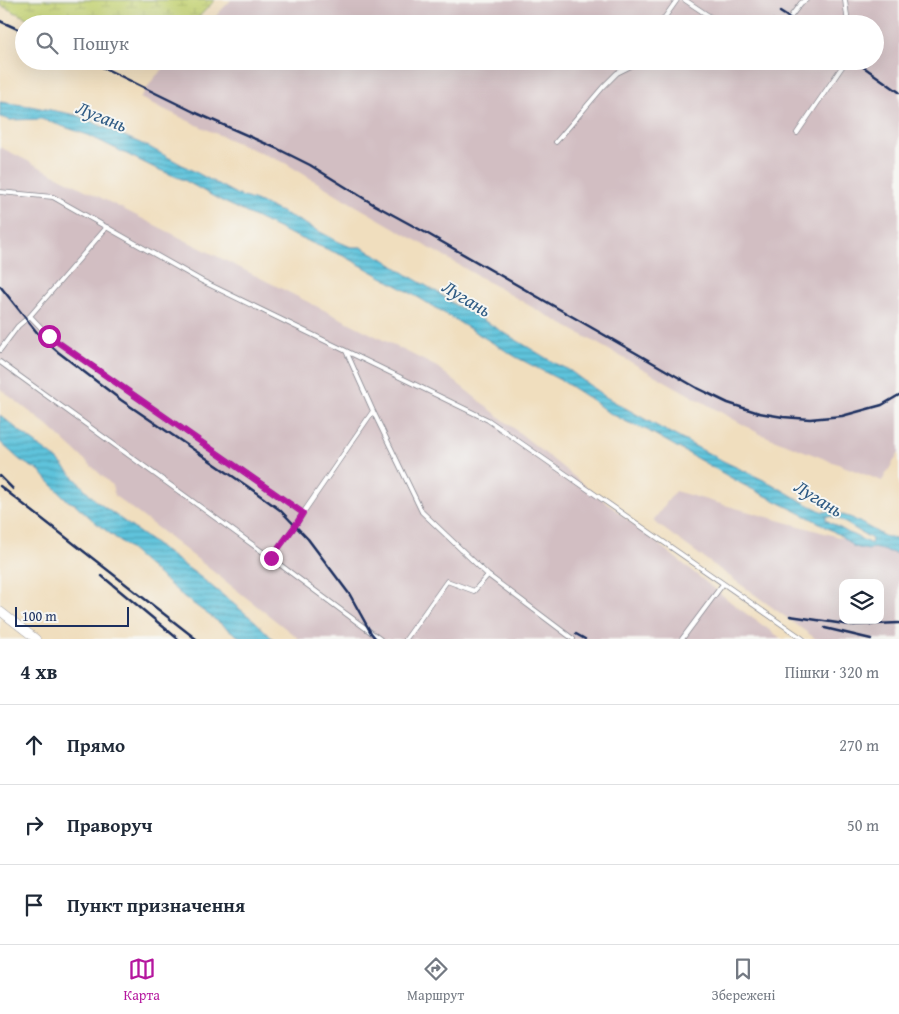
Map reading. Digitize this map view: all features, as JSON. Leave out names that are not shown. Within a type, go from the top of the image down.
[{"type":"street","points":[[0,610],[36,639]]},
{"type":"lane","points":[[666,15],[677,0]]},
{"type":"lane","points":[[685,0],[708,15]]},
{"type":"lane","points":[[792,15],[806,0]]},
{"type":"lane","points":[[845,0],[847,15]]},
{"type":"lane","points":[[556,142],[603,87],[624,70]]},
{"type":"lane","points":[[796,133],[840,70]]},
{"type":"lane","points":[[0,192],[53,196],[202,281],[488,420],[802,639]]},
{"type":"lane","points":[[0,350],[18,326],[30,316],[107,227]]},
{"type":"lane","points":[[30,316],[49,336],[303,513]]},
{"type":"lane","points":[[345,351],[372,411],[422,512],[488,574],[573,639]]},
{"type":"lane","points":[[0,362],[380,639]]},
{"type":"lane","points":[[271,558],[295,526],[372,411]]},
{"type":"lane","points":[[406,639],[447,581],[474,591],[488,574]]},
{"type":"lane","points":[[682,639],[724,584]]},
{"type":"shaded area","points":[[231,0],[899,0],[899,452],[882,481],[760,434],[530,306],[285,163],[212,132],[140,98],[162,70],[884,70],[884,15],[217,15]]},
{"type":"shaded area","points":[[0,147],[437,367],[737,607],[782,639],[299,639],[115,496],[112,485],[47,425],[0,389]]},
{"type":"shaded area","points":[[675,491],[899,554],[899,639],[816,639],[653,521]]},
{"type":"green space","points":[[0,0],[215,0],[201,15],[21,15],[0,5]]},
{"type":"water","points":[[0,102],[76,115],[149,147],[238,195],[292,217],[339,242],[351,247],[361,247],[382,258],[455,305],[569,370],[604,396],[657,426],[823,512],[831,511],[852,518],[884,536],[899,540],[899,554],[873,548],[868,550],[854,547],[841,536],[818,522],[742,484],[647,430],[606,411],[564,382],[516,357],[421,299],[346,257],[288,233],[184,180],[88,135],[41,119],[10,120],[0,117]],"holes":[[[826,516],[839,519],[872,539],[871,544],[826,520]]]},
{"type":"water","points":[[0,415],[58,460],[96,501],[199,576],[256,622],[273,639],[242,639],[184,597],[125,545],[75,504],[68,501],[39,470],[20,460],[0,442]]},
{"type":"railway","points":[[780,12],[785,15]]},
{"type":"railway","points":[[0,21],[15,28]]},
{"type":"railway","points":[[108,70],[310,165],[373,204],[697,388],[728,403],[759,413],[810,419],[842,416],[882,405],[899,395]]},
{"type":"railway","points":[[868,70],[899,92]]},
{"type":"railway","points":[[0,286],[39,335],[58,352],[121,400],[280,510],[308,539],[350,595],[376,639]]},
{"type":"railway","points":[[0,476],[13,489]]},
{"type":"railway","points":[[0,486],[196,639]]},
{"type":"railway","points":[[102,576],[178,639]]},
{"type":"railway","points":[[790,616],[851,625],[899,623]]},
{"type":"railway","points":[[825,628],[871,639]]},
{"type":"railway","points":[[576,634],[585,639]]},
{"type":"route","points":[[49,336],[303,513],[271,558]]},
{"type":"water label","name":"Лугань","points":[[102,116]]},
{"type":"water label","name":"Лугань","points":[[467,298]]},
{"type":"water label","name":"Лугань","points":[[819,498]]}]
